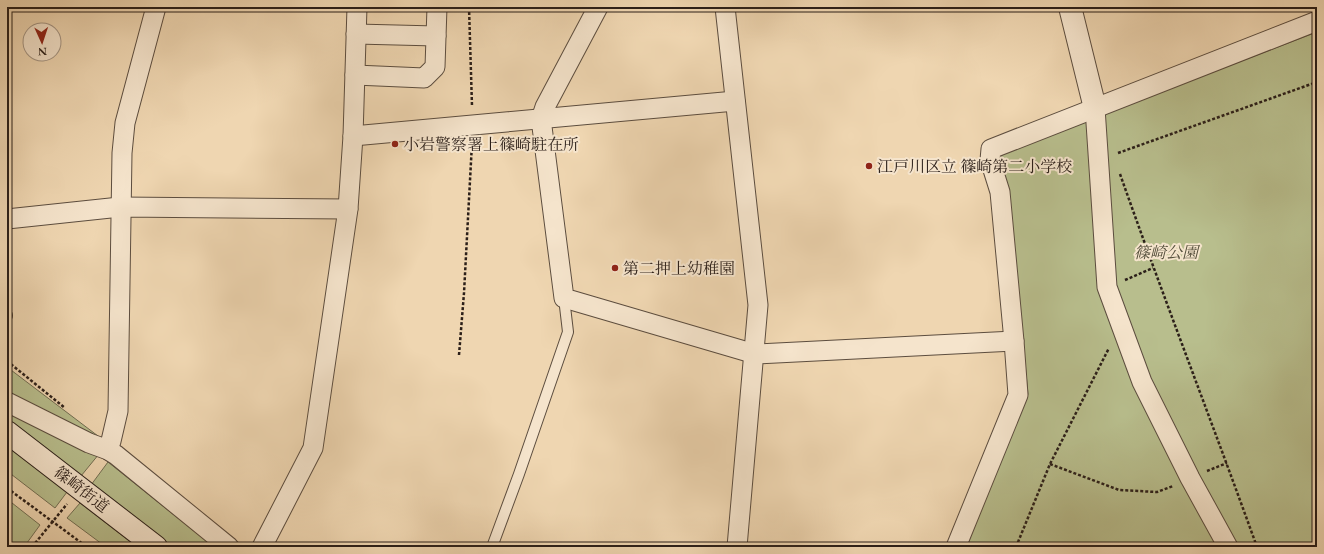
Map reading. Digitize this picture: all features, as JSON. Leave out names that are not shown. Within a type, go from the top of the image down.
[{"type":"main road","points":[[1070,7],[1095,108]]},
{"type":"main road","name":"篠崎街道","points":[[7,432],[156,547]]},
{"type":"street","points":[[108,450],[118,411],[120,207],[122,152],[125,123],[156,7]]},
{"type":"street","points":[[262,547],[312,448],[348,209],[354,136],[357,7]]},
{"type":"street","points":[[355,75],[424,78],[435,67],[437,7]]},
{"type":"street","points":[[598,7],[545,107],[541,119],[564,298],[755,354],[1014,341]]},
{"type":"street","points":[[725,7],[758,305],[755,354],[737,547]]},
{"type":"street","points":[[956,547],[1018,394],[1000,192],[990,160],[991,149],[1317,21]]},
{"type":"street","points":[[356,34],[436,36]]},
{"type":"street","points":[[354,136],[735,100]]},
{"type":"street","points":[[1095,108],[1107,287],[1142,382],[1190,478],[1228,547]]},
{"type":"street","points":[[7,219],[120,207],[348,209]]},
{"type":"street","points":[[7,402],[89,443],[108,450],[229,547]]},
{"type":"lane","points":[[492,547],[568,332],[564,298]]},
{"type":"path","points":[[459,355],[464,293],[473,125],[469,7]]},
{"type":"path","points":[[1113,154],[1317,82]]},
{"type":"path","points":[[1118,168],[1153,268],[1227,463],[1257,547]]},
{"type":"path","points":[[1107,287],[1153,268]]},
{"type":"path","points":[[1016,547],[1050,464],[1109,350],[1108,342]]},
{"type":"path","points":[[7,361],[66,409]]},
{"type":"path","points":[[1050,464],[1119,490],[1158,492],[1227,463]]},
{"type":"path","points":[[7,488],[87,547]]},
{"type":"path","points":[[32,547],[60,513]]},
{"type":"green space","name":"篠崎公園","points":[[1317,32],[1317,547],[964,547],[1028,394],[1008,187],[999,161],[1004,152]]},
{"type":"green space","points":[[7,367],[98,436],[95,439],[7,397]]},
{"type":"green space","points":[[7,409],[99,454],[81,476],[7,420]]},
{"type":"green space","points":[[7,446],[67,492],[55,508],[7,471]]},
{"type":"green space","points":[[108,462],[214,547],[172,547],[91,485]]},
{"type":"green space","points":[[7,499],[40,525],[24,547],[7,547]]},
{"type":"green space","points":[[80,503],[137,547],[106,547],[67,518]]},
{"type":"place","name":"小岩警察署上篠崎駐在所","points":[[395,144]]},
{"type":"place","name":"江戸川区立 篠崎第二小学校","points":[[869,166]]},
{"type":"place","name":"第二押上幼稚園","points":[[615,268]]}]
